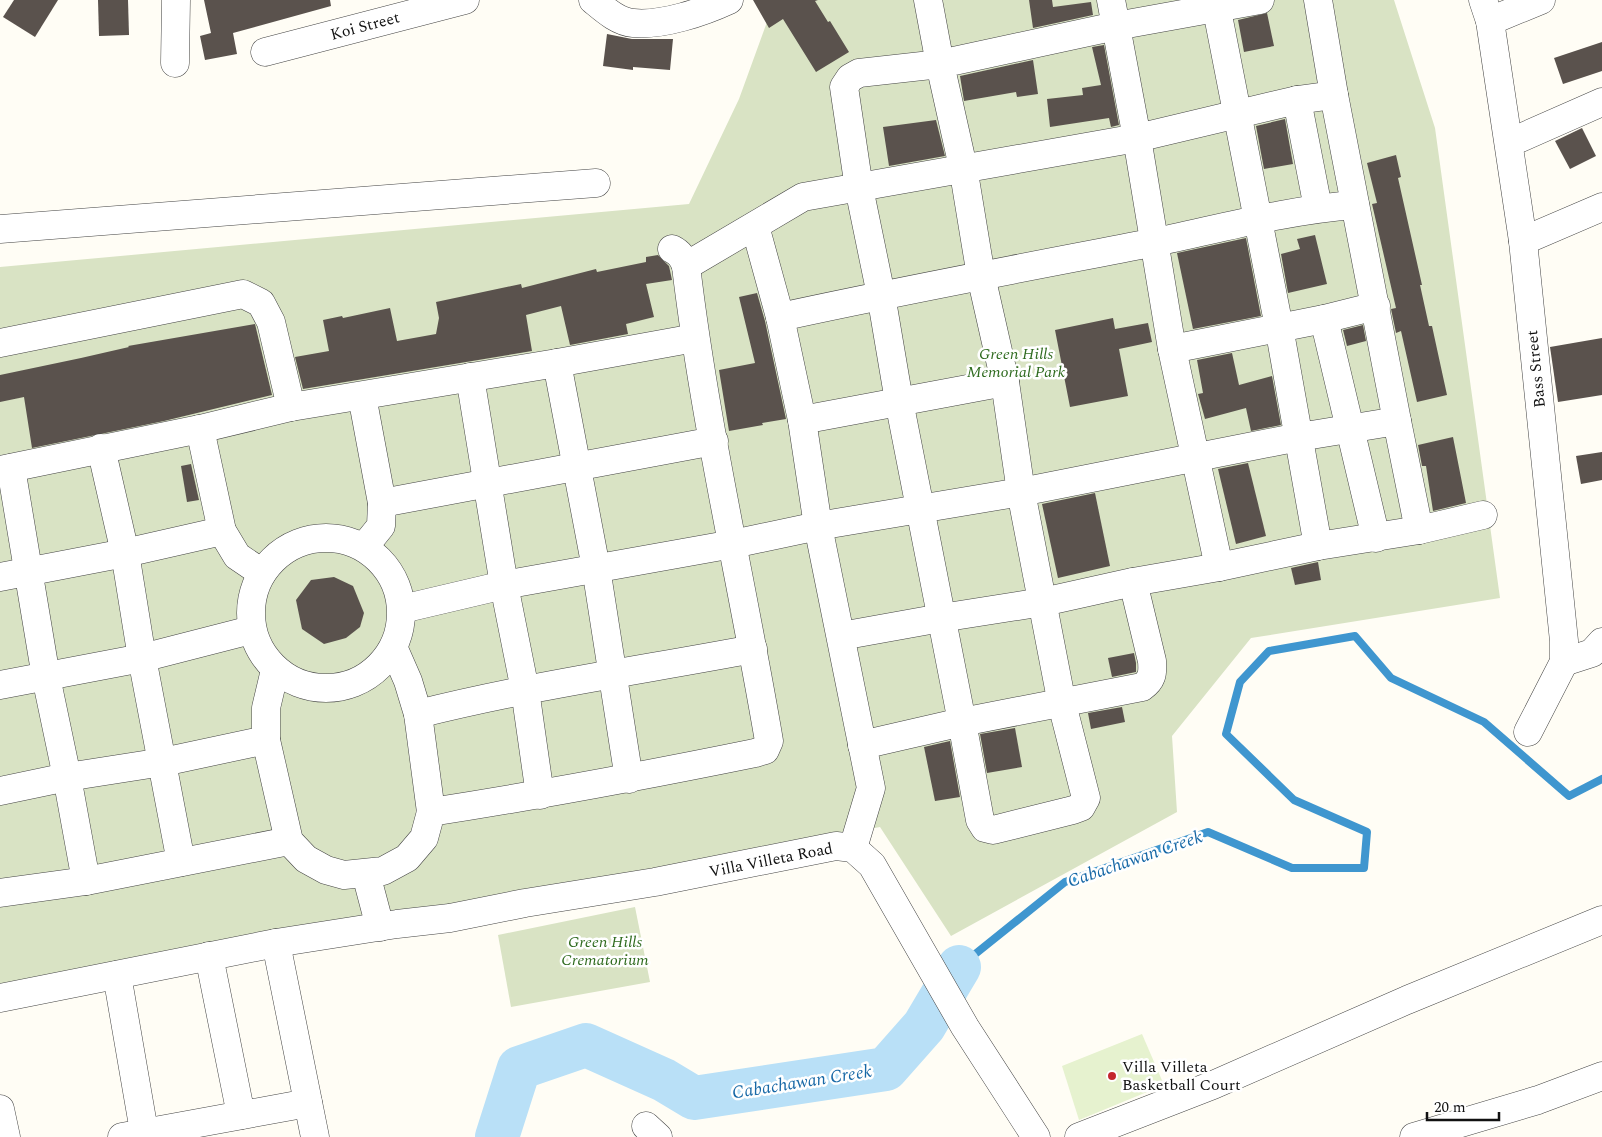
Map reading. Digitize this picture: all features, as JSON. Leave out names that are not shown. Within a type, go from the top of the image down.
[{"type":"street","points":[[175,63],[176,0]]},
{"type":"street","name":"Koi Street","points":[[265,52],[465,0]]},
{"type":"street","points":[[593,0],[610,14],[631,24],[657,22],[702,12],[729,0]]},
{"type":"street","points":[[928,0],[940,64],[963,167],[982,276],[1004,382],[1021,492],[1062,704],[1086,798],[1081,806],[1073,810],[993,830],[985,828],[980,820],[859,188],[844,87],[850,78],[859,73],[940,64],[1114,13],[1260,0]]},
{"type":"street","points":[[1318,0],[1334,95],[1419,530]]},
{"type":"street","points":[[1486,10],[1541,0]]},
{"type":"street","points":[[1216,3],[1280,327],[1318,546]]},
{"type":"street","name":"Bass Street","points":[[1486,10],[1509,143],[1523,241],[1564,641],[1564,662],[1528,732]]},
{"type":"street","points":[[1114,13],[1172,349],[1219,567]]},
{"type":"street","points":[[431,812],[629,779],[765,750],[769,741],[753,649],[679,258],[755,226],[803,197],[963,167],[1137,138],[1297,100],[1334,95]]},
{"type":"street","points":[[1297,100],[1318,208]]},
{"type":"street","points":[[1509,143],[1602,102]]},
{"type":"street","points":[[0,229],[596,183]]},
{"type":"street","points":[[780,317],[881,295],[1154,242],[1258,218],[1318,208],[1355,205]]},
{"type":"street","points":[[1523,241],[1602,207]]},
{"type":"street","points":[[755,226],[780,317],[802,420],[818,526],[871,788],[853,848]]},
{"type":"street","points":[[0,343],[243,294],[261,303],[271,322],[291,407]]},
{"type":"street","points":[[1172,349],[1324,319],[1376,306]]},
{"type":"street","points":[[1324,319],[1376,538]]},
{"type":"street","points":[[86,881],[46,677],[28,573],[6,469],[200,429],[291,407],[695,338]]},
{"type":"street","points":[[557,363],[596,568],[629,779]]},
{"type":"street","points":[[470,377],[504,585],[525,690],[540,795]]},
{"type":"street","points":[[802,420],[1004,382]]},
{"type":"street","points":[[362,396],[382,503],[380,526],[364,547]]},
{"type":"street","points":[[402,609],[504,585],[733,544],[818,526],[1021,492],[1299,437],[1397,421]]},
{"type":"street","points":[[200,429],[222,531],[237,556],[262,573]]},
{"type":"street","points":[[382,503],[714,441]]},
{"type":"street","points":[[101,448],[126,553],[142,658],[181,862]]},
{"type":"street","points":[[841,636],[1043,602],[1133,582],[1219,567],[1318,546],[1419,530],[1483,516]]},
{"type":"street","points":[[0,577],[126,553],[222,531]]},
{"type":"street","points":[[326,537],[364,547],[375,554],[393,576],[402,609],[400,629],[394,649],[383,662],[362,679],[350,684],[323,688],[298,683],[275,670],[260,655],[251,630],[252,600],[262,573],[272,561],[295,544],[326,537]]},
{"type":"street","points":[[862,745],[962,722],[1142,688],[1149,682],[1153,674],[1152,661],[1133,582]]},
{"type":"street","points":[[0,685],[142,658],[251,630]]},
{"type":"street","points":[[1564,662],[1592,653],[1602,642]]},
{"type":"street","points":[[275,670],[266,708],[266,740],[289,841],[306,859],[326,870],[344,875],[383,871],[407,858],[424,838],[431,812],[418,714],[408,680],[394,649]]},
{"type":"street","points":[[418,714],[468,701],[753,649]]},
{"type":"street","points":[[0,791],[67,777],[163,762],[266,740]]},
{"type":"street","points":[[0,893],[86,881],[289,841]]},
{"type":"street","name":"Villa Villeta Road","points":[[0,998],[276,943],[380,926],[450,918],[525,902],[655,882],[836,846],[853,848],[872,865],[965,1027],[1036,1137]]},
{"type":"street","points":[[366,874],[380,926]]},
{"type":"street","points":[[1079,1137],[1213,1085],[1407,1000],[1602,920]]},
{"type":"street","points":[[276,943],[315,1137]]},
{"type":"street","points":[[210,956],[242,1115]]},
{"type":"street","points":[[117,975],[137,1135],[308,1103]]},
{"type":"street","points":[[1414,1137],[1538,1100],[1602,1076]]},
{"type":"street","points":[[0,1109],[6,1137]]},
{"type":"green space","name":"Green Hills Memorial Park","points":[[775,0],[1394,0],[1435,128],[1500,598],[1251,638],[1172,736],[1177,812],[951,936],[880,827],[0,997],[0,267],[689,204],[739,99]]},
{"type":"green space","name":"Green Hills Crematorium","points":[[635,907],[650,982],[511,1007],[498,935]]},
{"type":"green space","name":"Villa Villeta Basketball Court","points":[[1142,1034],[1164,1085],[1079,1120],[1062,1066]]},
{"type":"building","points":[[14,0],[58,0],[35,37],[3,17]]},
{"type":"building","points":[[98,0],[128,0],[129,35],[99,36]]},
{"type":"building","points":[[204,0],[330,0],[331,6],[233,33],[237,54],[205,60],[200,36],[211,33]]},
{"type":"building","points":[[753,0],[818,0],[815,1],[849,52],[816,72],[783,19],[769,28]]},
{"type":"building","points":[[1029,0],[1052,0],[1053,7],[1091,2],[1093,15],[1033,28]]},
{"type":"building","points":[[1267,13],[1274,46],[1244,52],[1238,20]]},
{"type":"building","points":[[607,34],[632,39],[673,39],[670,70],[633,67],[633,70],[603,66]]},
{"type":"building","points":[[1602,42],[1602,71],[1563,84],[1554,58]]},
{"type":"building","points":[[1104,45],[1119,125],[1111,127],[1109,118],[1050,127],[1047,99],[1083,95],[1082,88],[1101,85],[1092,47]]},
{"type":"building","points":[[1033,60],[1038,94],[1017,97],[1016,92],[964,101],[960,76]]},
{"type":"building","points":[[1285,119],[1293,164],[1264,169],[1256,126]]},
{"type":"building","points":[[936,120],[945,156],[889,166],[883,127]]},
{"type":"building","points":[[1582,128],[1596,156],[1570,169],[1555,141]]},
{"type":"building","points":[[1396,155],[1401,177],[1398,178],[1422,285],[1420,285],[1429,326],[1432,326],[1447,395],[1417,402],[1401,331],[1396,333],[1391,309],[1396,308],[1372,204],[1377,203],[1367,163]]},
{"type":"building","points":[[1315,235],[1327,284],[1288,293],[1281,254],[1300,249],[1297,239]]},
{"type":"building","points":[[1246,238],[1261,316],[1193,329],[1177,253]]},
{"type":"building","points":[[658,255],[669,266],[672,280],[646,284],[654,317],[626,324],[628,334],[570,345],[561,306],[526,315],[532,351],[303,389],[295,357],[329,351],[323,320],[342,316],[343,318],[390,308],[397,341],[436,334],[439,318],[436,302],[521,284],[522,288],[596,269],[597,272],[646,262],[646,257]]},
{"type":"building","points":[[757,293],[765,321],[786,419],[729,431],[719,370],[755,363],[739,297]]},
{"type":"building","points":[[1113,318],[1115,329],[1148,323],[1152,342],[1119,349],[1128,396],[1070,407],[1055,330]]},
{"type":"building","points":[[255,324],[272,395],[164,421],[32,448],[24,397],[0,402],[0,375],[128,346]]},
{"type":"building","points":[[1363,325],[1366,341],[1347,346],[1343,330]]},
{"type":"building","points":[[1602,338],[1602,395],[1558,402],[1550,347]]},
{"type":"building","points":[[1232,353],[1239,385],[1272,376],[1281,425],[1251,431],[1246,408],[1205,419],[1198,394],[1203,393],[1197,360]]},
{"type":"building","points":[[1453,437],[1466,503],[1433,511],[1426,466],[1422,466],[1418,445]]},
{"type":"building","points":[[1602,452],[1602,480],[1581,484],[1576,456]]},
{"type":"building","points":[[1248,463],[1266,536],[1236,544],[1218,469]]},
{"type":"building","points":[[191,464],[199,500],[187,502],[181,466]]},
{"type":"building","points":[[1095,493],[1110,566],[1058,578],[1042,504]]},
{"type":"building","points":[[1318,562],[1321,580],[1295,585],[1291,568]]},
{"type":"building","points":[[334,577],[353,586],[364,613],[360,627],[346,638],[324,644],[302,629],[296,600],[311,580]]},
{"type":"building","points":[[1134,653],[1136,672],[1112,677],[1108,658]]},
{"type":"building","points":[[1122,707],[1125,722],[1091,729],[1088,713]]},
{"type":"building","points":[[1015,728],[1022,767],[987,773],[980,734]]},
{"type":"building","points":[[950,741],[960,797],[935,801],[924,747]]},
{"type":"waterway","name":"Cabachawan Creek","points":[[959,967],[1065,882],[1208,832],[1292,868],[1364,868],[1367,832],[1294,800],[1226,734],[1240,682],[1269,651],[1355,636],[1391,678],[1484,722],[1569,796],[1602,779]]},
{"type":"waterway","name":"Cabachawan Creek","points":[[497,1137],[519,1068],[586,1045],[664,1080],[694,1098],[886,1069],[924,1026],[959,967]]},
{"type":"place","name":"Villa Villeta Basketball Court","points":[[1112,1076]]}]
